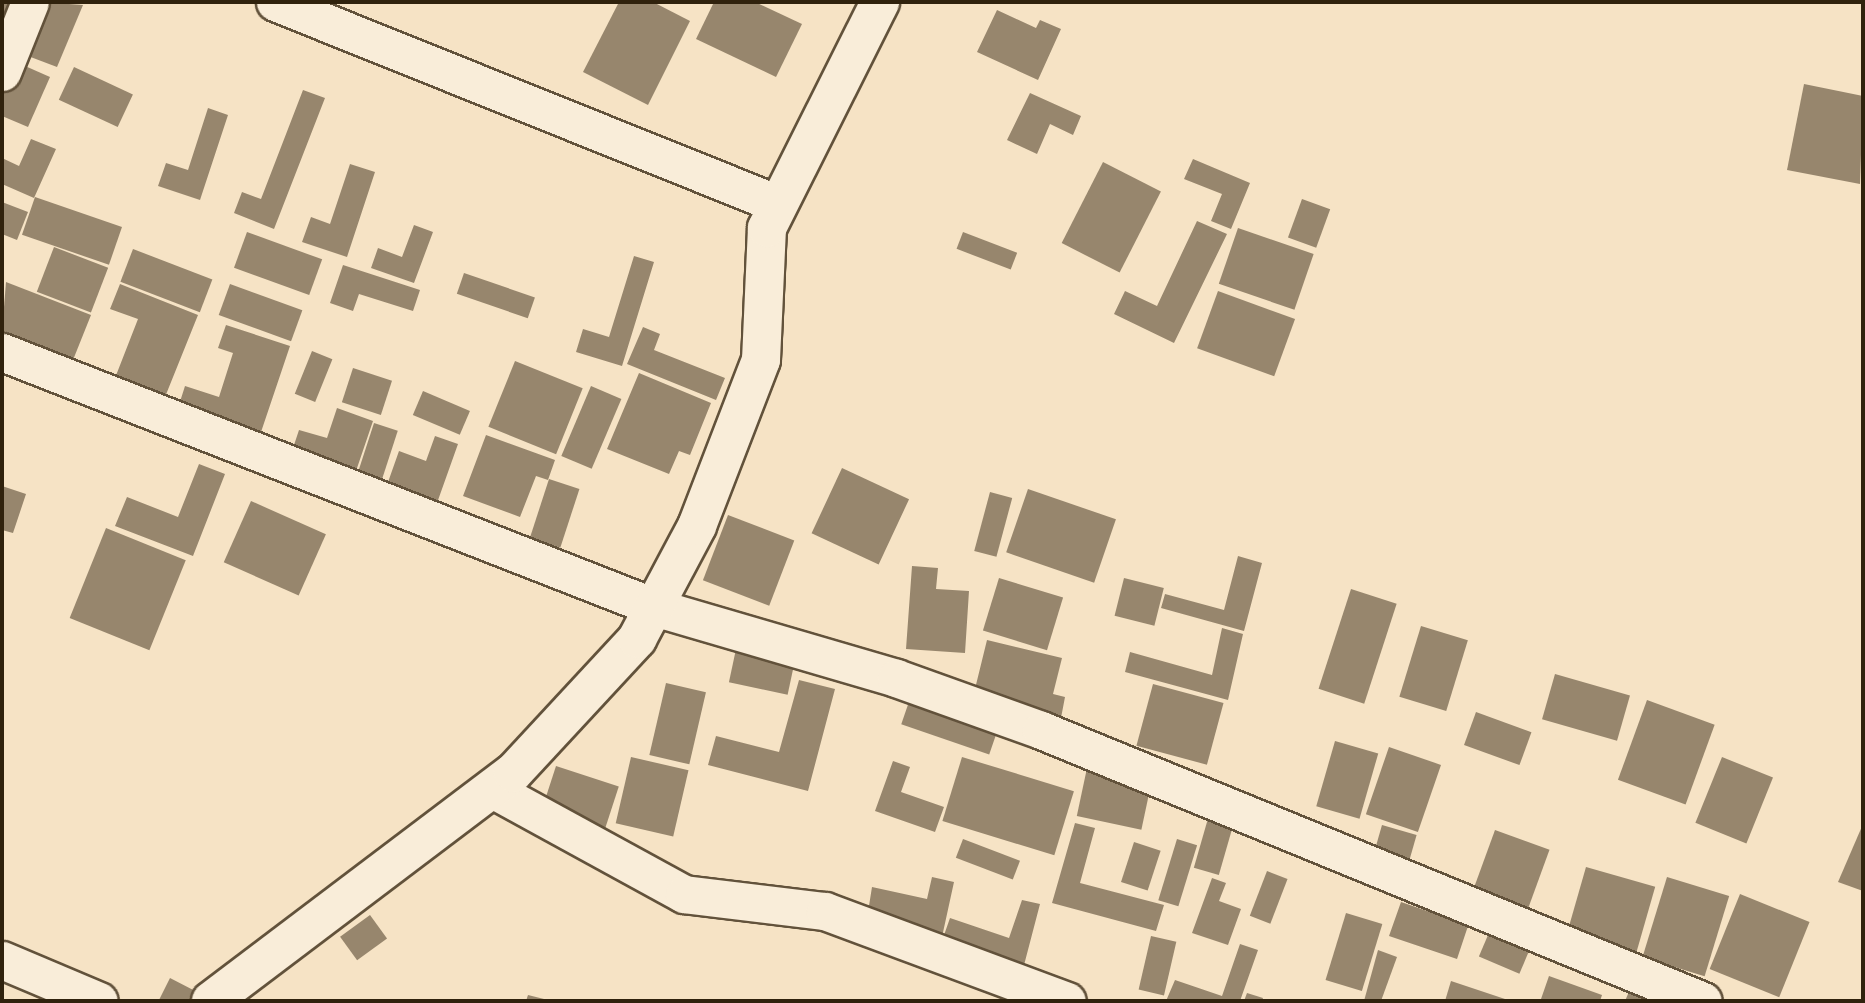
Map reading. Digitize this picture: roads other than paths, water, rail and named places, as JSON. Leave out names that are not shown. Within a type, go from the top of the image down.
[{"type":"street","points":[[2,72],[30,2]]},
{"type":"street","points":[[275,2],[778,204]]},
{"type":"street","points":[[211,1001],[492,789],[628,649],[657,608],[697,526],[761,360],[766,228],[880,2]]},
{"type":"street","points":[[2,352],[657,608],[896,678],[1041,730],[1703,1001]]},
{"type":"street","points":[[492,789],[684,894],[825,911],[1067,1001]]},
{"type":"street","points":[[2,960],[99,1001]]}]
